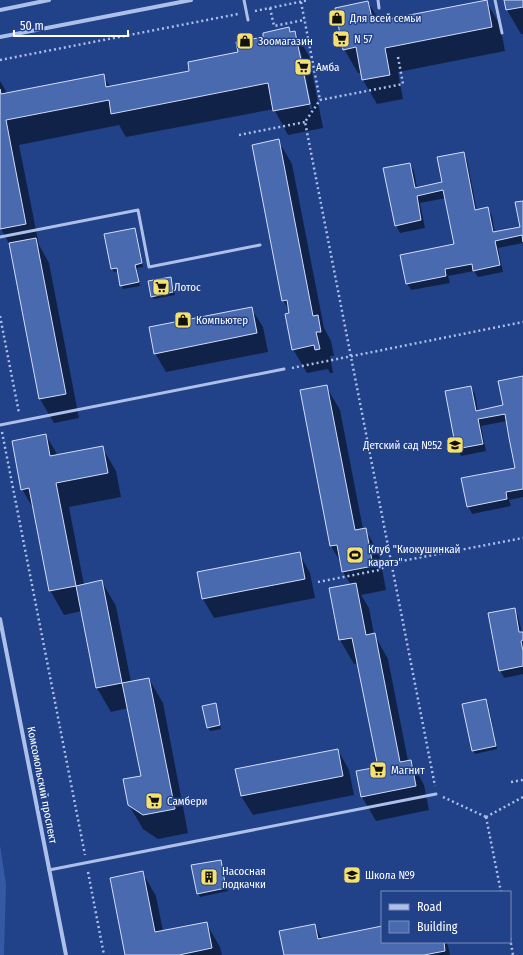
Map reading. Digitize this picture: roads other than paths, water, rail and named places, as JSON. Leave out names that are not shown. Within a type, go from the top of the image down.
[{"type":"street","points":[[0,10],[49,0]]},
{"type":"street","points":[[0,37],[191,0]]},
{"type":"street","name":"Комсомольский проспект","points":[[0,619],[66,955]]},
{"type":"lane","points":[[244,0],[248,20]]},
{"type":"lane","points":[[378,0],[379,8]]},
{"type":"lane","points":[[495,0],[502,33]]},
{"type":"lane","points":[[0,237],[138,210],[149,267],[260,245]]},
{"type":"lane","points":[[0,425],[284,369]]},
{"type":"lane","points":[[49,870],[436,794]]},
{"type":"place","name":"Для всей семьи","points":[[337,18]]},
{"type":"place","name":"N 57","points":[[341,39]]},
{"type":"place","name":"Зоомагазин","points":[[245,41]]},
{"type":"place","name":"Амба","points":[[303,67]]},
{"type":"place","name":"Лотос","points":[[161,287]]},
{"type":"place","name":"Компьютер","points":[[183,320]]},
{"type":"place","name":"Детский сад №52","points":[[455,445]]},
{"type":"place","name":"Клуб \"Киокушинкай каратэ\"","points":[[355,555]]},
{"type":"place","name":"Магнит","points":[[378,770]]},
{"type":"place","name":"Самбери","points":[[154,801]]},
{"type":"place","name":"Школа №9","points":[[352,875]]},
{"type":"place","name":"Насосная подкачки","points":[[209,877]]}]
